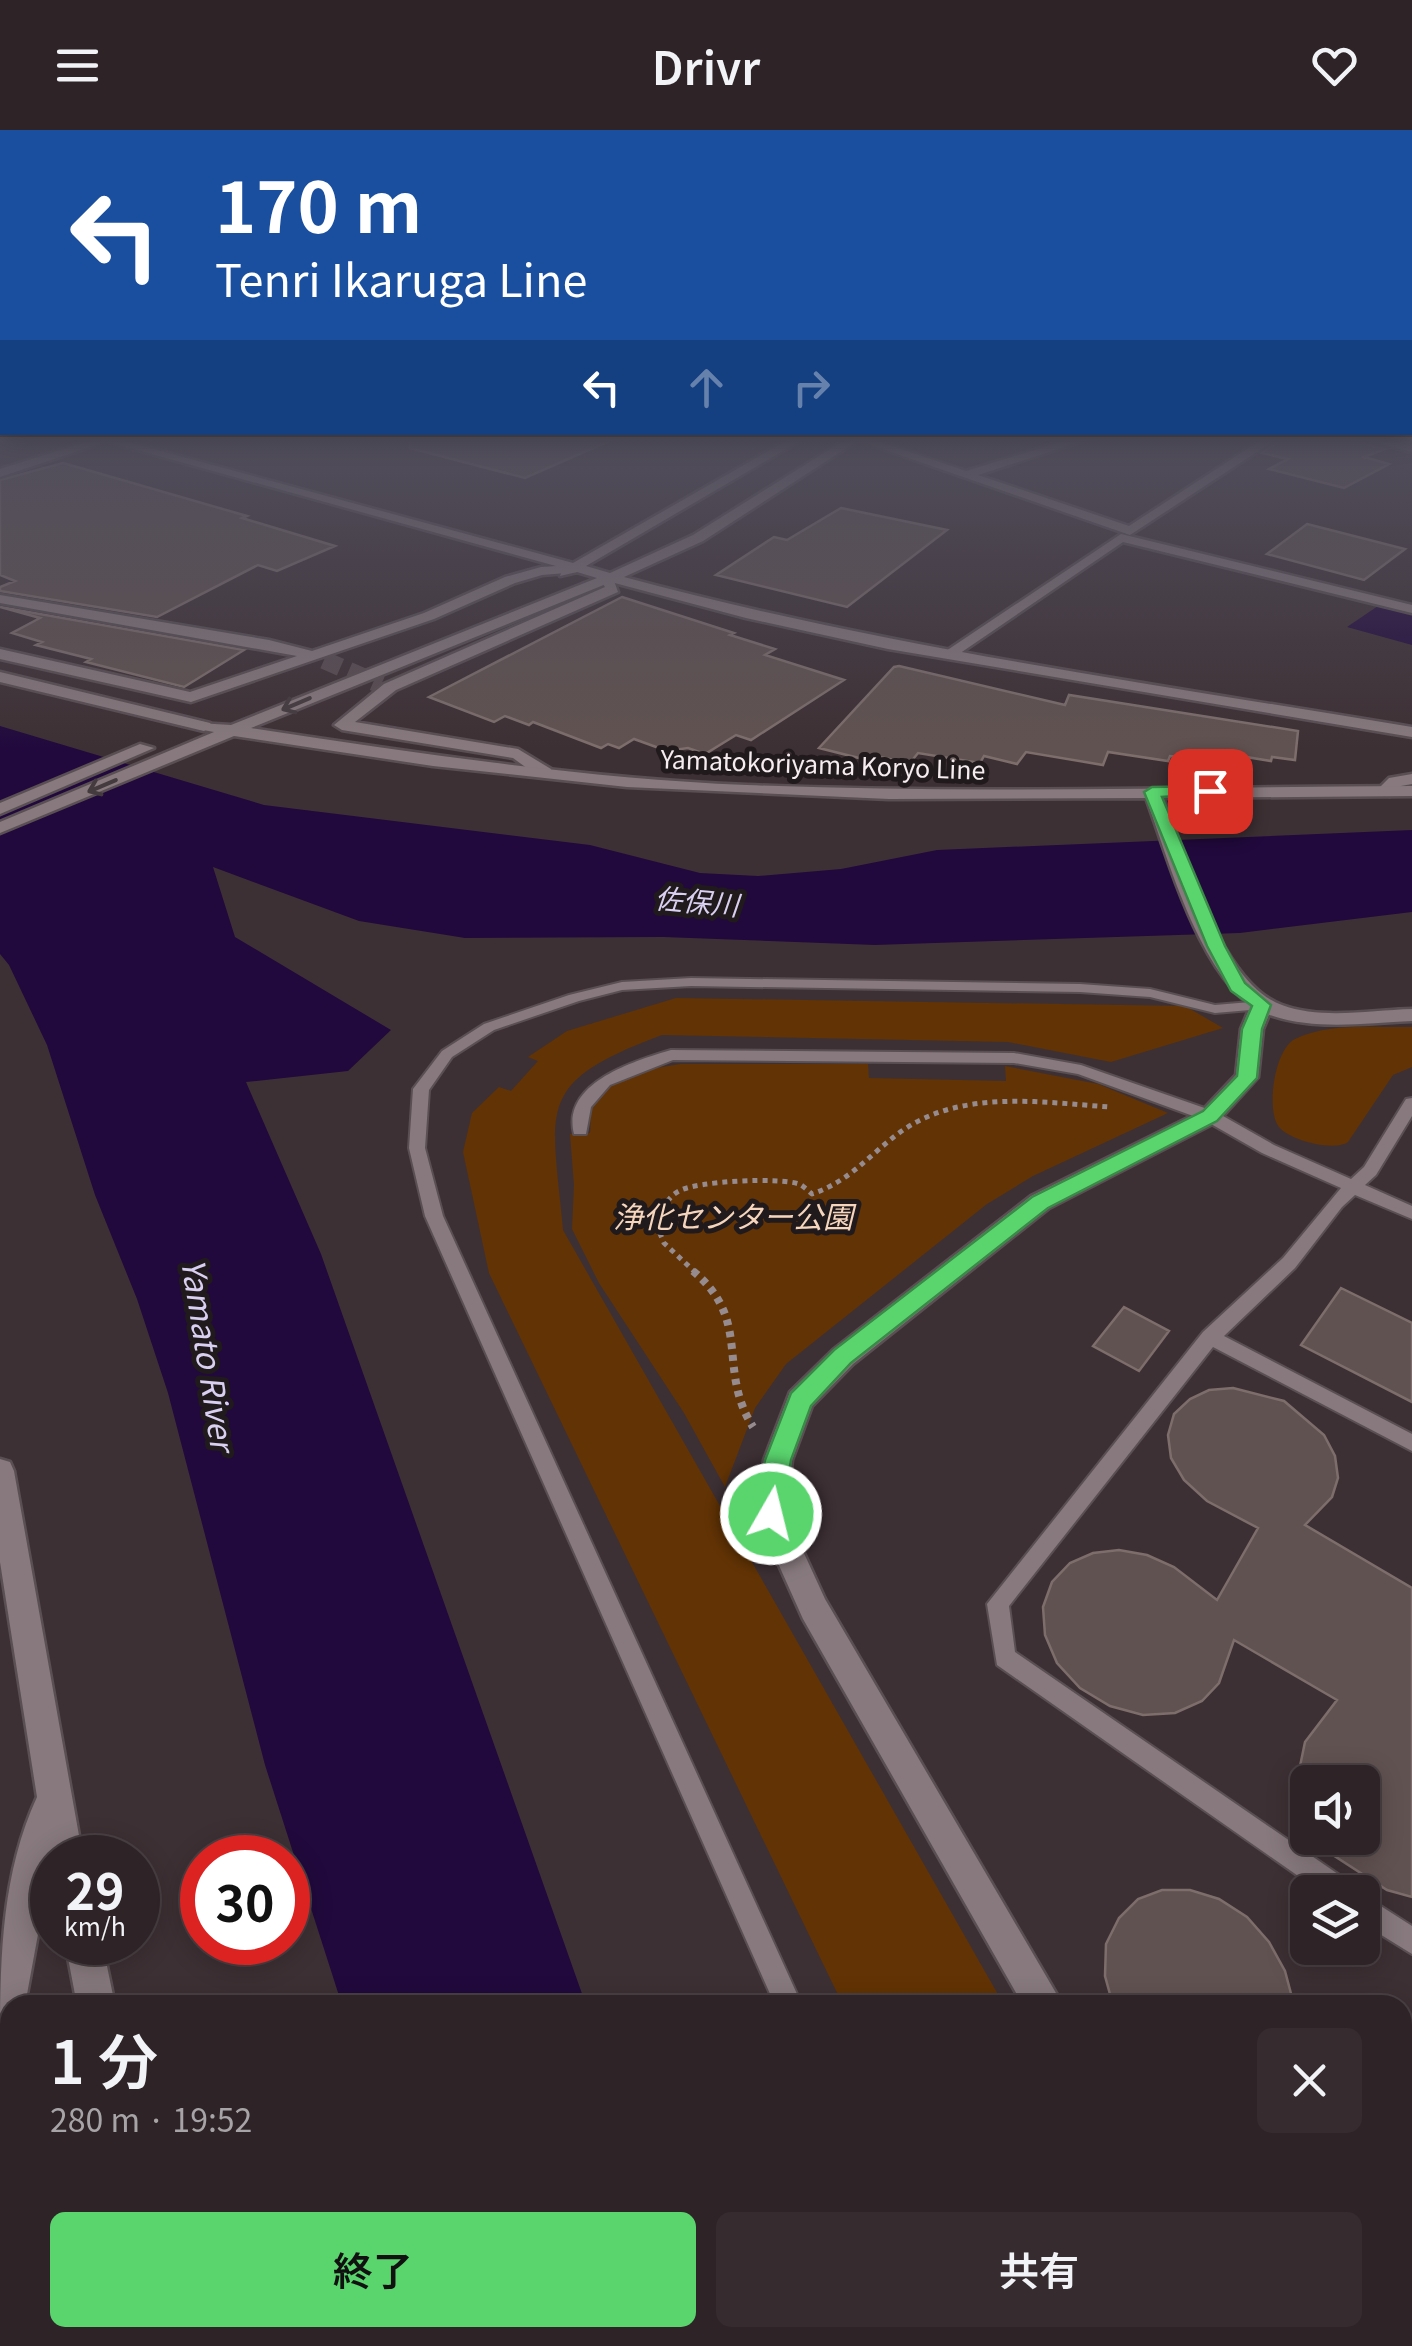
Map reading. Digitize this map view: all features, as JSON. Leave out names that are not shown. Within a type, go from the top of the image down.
[{"type":"street","points":[[475,541],[746,614],[948,655],[1412,732]]},
{"type":"street","name":"Yamatokoriyama Koryo Line","points":[[0,808],[506,602],[621,541]]},
{"type":"street","name":"Yamatokoriyama Koryo Line","points":[[0,828],[690,541]]},
{"type":"street","points":[[948,655],[1115,541]]},
{"type":"street","points":[[1134,541],[1412,609]]},
{"type":"street","points":[[0,654],[190,697],[210,694],[318,657],[541,570],[573,569]]},
{"type":"street","points":[[545,773],[518,754],[342,725],[386,686],[613,589],[606,578]]},
{"type":"street","points":[[0,598],[318,657]]},
{"type":"street","points":[[0,677],[204,726]]},
{"type":"street","name":"Yamatokoriyama Koryo Line","points":[[204,726],[352,751],[706,787],[890,794],[1412,791]]},
{"type":"street","points":[[1384,792],[1395,782],[1412,779]]},
{"type":"street","points":[[1152,792],[1216,946],[1237,986],[1262,1005],[1315,1018],[1412,1015]]},
{"type":"street","points":[[1038,1995],[814,1609],[771,1514],[778,1460],[800,1400],[843,1356],[1040,1202],[1210,1116],[1247,1078],[1252,1029],[1262,1005]]},
{"type":"street","points":[[0,1471],[61,1835]]},
{"type":"street","points":[[7,1995],[40,1830],[54,1800]]},
{"type":"street","points":[[88,1965],[94,1995]]},
{"type":"lane","points":[[785,1995],[434,1216],[418,1148],[421,1089],[446,1054],[489,1028],[532,1010],[622,986],[691,982],[1080,988],[1150,993],[1215,1009],[1262,1005]]},
{"type":"lane","points":[[580,1130],[582,1106],[604,1081],[671,1055],[1014,1058],[1081,1070],[1210,1116],[1268,1149],[1412,1213]]},
{"type":"lane","points":[[1317,1875],[1004,1658],[998,1604],[1210,1337],[1289,1263],[1370,1171],[1412,1104]]},
{"type":"lane","points":[[1210,1337],[1412,1443]]},
{"type":"lane","points":[[1380,1919],[1412,1941]]},
{"type":"path","points":[[753,1427],[738,1406],[732,1386],[728,1314],[695,1268],[666,1246],[656,1224],[664,1204],[678,1191],[704,1185],[766,1182],[800,1184],[812,1194],[838,1187],[863,1170],[908,1126],[936,1112],[1017,1102],[1124,1108]]},
{"type":"green space","points":[[676,998],[1185,1006],[1223,1028],[1111,1062],[1008,1042],[662,1035],[591,1068],[571,1085],[560,1104],[555,1127],[563,1230],[998,1995],[838,1995],[489,1273],[463,1152],[472,1113],[499,1087],[511,1091],[538,1061],[528,1057],[567,1031]]},
{"type":"green space","points":[[1412,1027],[1412,1067],[1393,1075],[1348,1142],[1332,1146],[1310,1143],[1290,1135],[1277,1124],[1273,1104],[1275,1078],[1282,1054],[1295,1039],[1337,1028]]},
{"type":"green space","name":"浄化センター公園","points":[[680,1064],[868,1064],[869,1078],[1006,1081],[1005,1066],[1098,1084],[1168,1113],[1033,1176],[987,1204],[786,1364],[755,1408],[725,1487],[684,1413],[599,1283],[572,1229],[570,1134],[590,1133],[592,1107],[607,1087],[643,1071]]},
{"type":"water","points":[[1378,606],[1412,614],[1412,645],[1347,627]]},
{"type":"water","points":[[0,726],[264,805],[590,845],[700,873],[758,876],[841,869],[937,850],[1412,830],[1412,912],[1240,933],[875,945],[663,937],[465,938],[359,921],[213,867],[235,937],[391,1030],[348,1071],[246,1082],[321,1254],[582,1995],[339,1995],[310,1905],[310,1835],[287,1835],[265,1765],[168,1393],[137,1299],[95,1195],[47,1045],[0,954]]},
{"type":"building","points":[[0,541],[320,541],[335,546],[277,571],[258,565],[157,617],[0,591],[0,587],[15,581],[0,575]]},
{"type":"building","points":[[767,541],[932,541],[847,607],[716,575]]},
{"type":"building","points":[[1284,541],[1375,541],[1405,549],[1364,580],[1267,554]]},
{"type":"building","points":[[622,597],[734,633],[730,635],[775,649],[765,655],[844,680],[751,740],[736,735],[705,754],[688,748],[667,751],[634,739],[619,748],[608,744],[601,748],[533,722],[529,725],[505,716],[494,722],[429,697]]},
{"type":"building","points":[[0,607],[244,650],[184,687],[36,645],[42,642],[12,633],[40,618]]},
{"type":"building","points":[[899,666],[1065,705],[1069,695],[1298,731],[1295,760],[1272,757],[1271,761],[1209,751],[1207,759],[1170,756],[1168,761],[1108,752],[1103,765],[1026,752],[1017,764],[984,756],[980,763],[918,753],[910,763],[880,757],[875,762],[819,748]]},
{"type":"building","points":[[1341,1288],[1412,1323],[1412,1402],[1301,1345]]},
{"type":"building","points":[[1124,1307],[1169,1331],[1139,1371],[1093,1346]]},
{"type":"building","points":[[1233,1388],[1284,1401],[1324,1435],[1335,1456],[1338,1478],[1332,1497],[1305,1525],[1412,1588],[1412,1897],[1387,1890],[1380,1885],[1380,1875],[1364,1875],[1333,1855],[1380,1855],[1380,1765],[1300,1765],[1305,1742],[1337,1700],[1234,1640],[1219,1683],[1202,1701],[1175,1713],[1143,1715],[1110,1706],[1080,1688],[1057,1663],[1045,1635],[1043,1607],[1052,1582],[1070,1563],[1093,1553],[1119,1550],[1147,1555],[1174,1567],[1217,1600],[1258,1528],[1207,1501],[1184,1480],[1171,1458],[1168,1435],[1174,1414],[1190,1399],[1209,1390]]},
{"type":"building","points":[[1162,1890],[1190,1890],[1219,1899],[1247,1917],[1269,1942],[1285,1971],[1291,1995],[1110,1995],[1105,1976],[1106,1944],[1119,1918],[1138,1899]]},
{"type":"tunnel","points":[[324,660],[381,685]]},
{"type":"route","points":[[771,1514],[778,1460],[800,1400],[843,1356],[1040,1202],[1210,1116],[1247,1078],[1252,1029],[1262,1005],[1237,986],[1216,946],[1152,792],[1210,791]]},
{"type":"water label","name":"佐保川","points":[[697,900]]},
{"type":"water label","name":"Yamato River","points":[[210,1354]]}]
